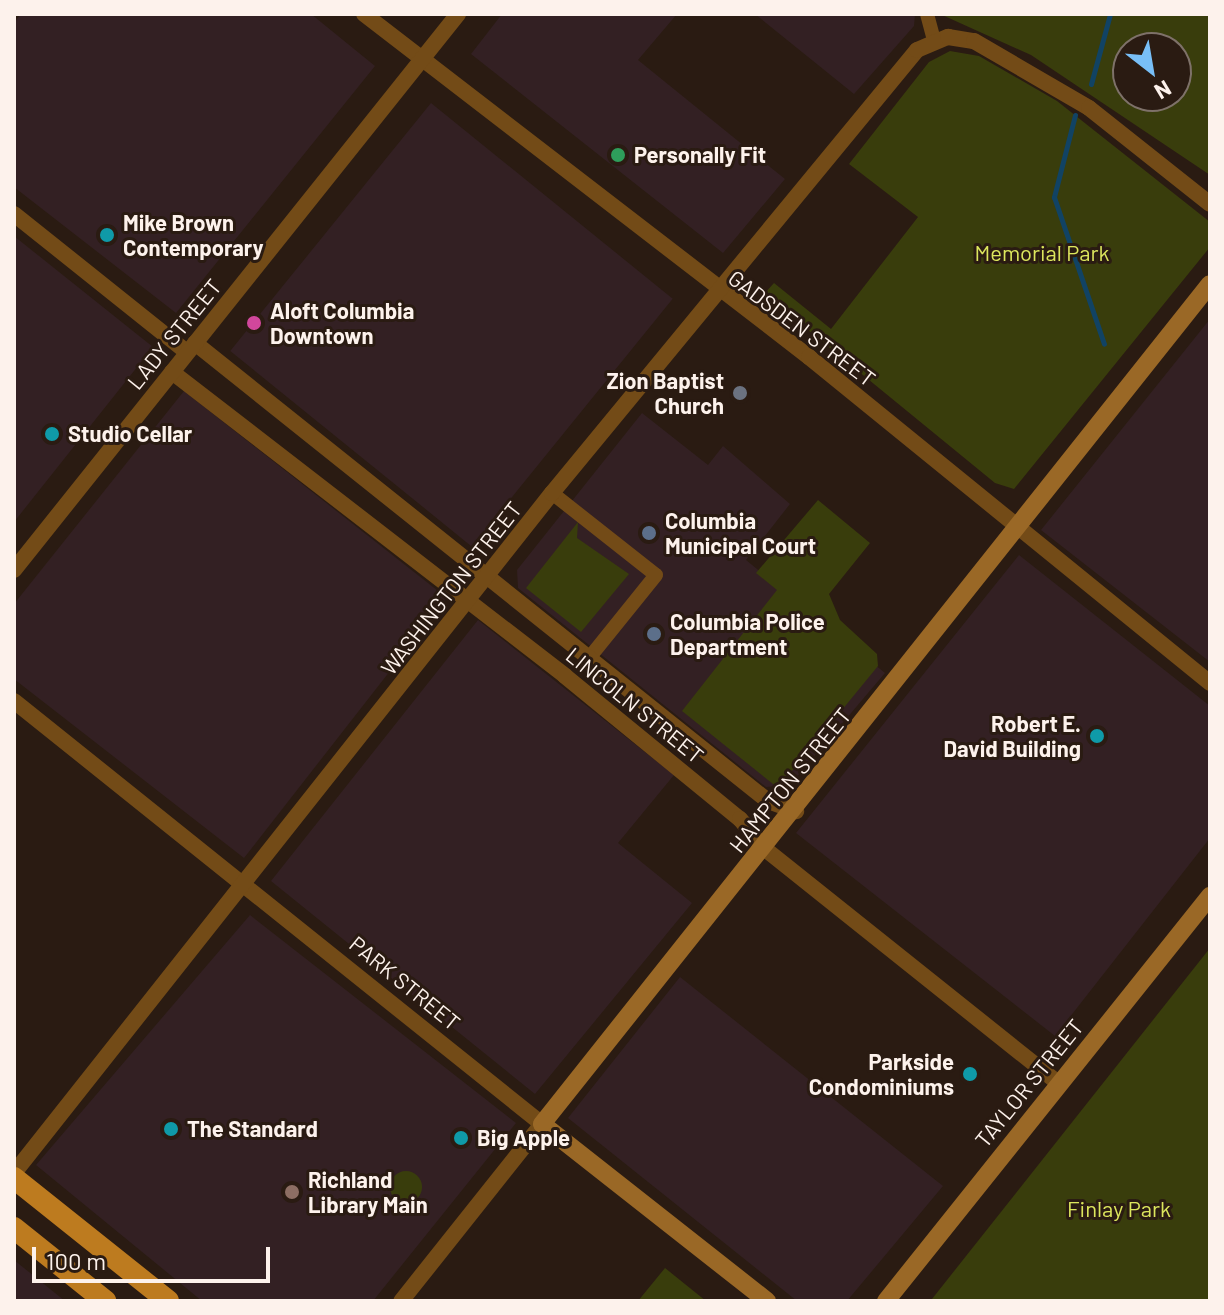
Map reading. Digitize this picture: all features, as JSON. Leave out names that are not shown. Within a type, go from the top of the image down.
[{"type":"main road","name":"HAMPTON STREET","points":[[542,1124],[796,811],[1210,284]]},
{"type":"main road","name":"TAYLOR STREET","points":[[886,1301],[1210,896]]},
{"type":"main road","name":"PARK STREET","points":[[542,1124],[767,1301]]},
{"type":"main road","points":[[14,1175],[168,1301]]},
{"type":"main road","points":[[14,1228],[105,1301]]},
{"type":"street","name":"GADSDEN STREET","points":[[364,14],[716,291],[833,376],[1016,530],[1210,683]]},
{"type":"street","name":"LADY STREET","points":[[14,570],[458,14]]},
{"type":"street","points":[[927,14],[934,40],[974,41],[1058,89],[1210,204]]},
{"type":"street","name":"WASHINGTON STREET","points":[[14,1175],[467,605],[552,493],[907,60],[934,40]]},
{"type":"street","name":"LINCOLN STREET","points":[[14,214],[488,578],[768,801],[796,811]]},
{"type":"street","name":"LINCOLN STREET","points":[[172,372],[729,810],[765,849],[1059,1084]]},
{"type":"street","points":[[552,493],[656,575],[589,658]]},
{"type":"street","name":"PARK STREET","points":[[14,701],[542,1124]]},
{"type":"street","name":"HAMPTON STREET","points":[[401,1301],[542,1124]]},
{"type":"shaded area","points":[[21,14],[311,14],[375,66],[176,313],[14,187],[14,23]]},
{"type":"shaded area","points":[[502,14],[677,14],[638,60],[785,179],[723,253],[471,54]]},
{"type":"shaded area","points":[[755,14],[915,14],[914,26],[854,94]]},
{"type":"shaded area","points":[[431,103],[673,299],[472,547],[230,351]]},
{"type":"shaded area","points":[[14,236],[153,347],[14,522]]},
{"type":"shaded area","points":[[1210,319],[1210,662],[1041,530]]},
{"type":"shaded area","points":[[184,391],[447,598],[244,858],[14,679],[14,604]]},
{"type":"shaded area","points":[[642,413],[708,465],[723,446],[790,504],[746,560],[885,673],[790,785],[766,787],[518,588],[517,570]]},
{"type":"shaded area","points":[[1019,555],[1210,706],[1210,838],[1055,1036],[796,833]]},
{"type":"shaded area","points":[[478,620],[674,775],[618,843],[692,903],[535,1094],[271,881]]},
{"type":"shaded area","points":[[250,915],[516,1123],[373,1301],[202,1301],[36,1165]]},
{"type":"shaded area","points":[[680,977],[943,1186],[847,1301],[797,1301],[568,1118]]},
{"type":"shaded area","points":[[14,1260],[65,1301],[14,1301]]},
{"type":"green space","points":[[940,14],[1210,14],[1210,175],[1116,112],[1192,112],[1192,32],[1112,32],[1112,109],[1031,55]]},
{"type":"green space","name":"Memorial Park","points":[[950,51],[979,56],[1057,101],[1210,222],[1210,247],[1014,489],[995,483],[764,294],[774,283],[831,329],[918,217],[849,164],[929,62]]},
{"type":"green space","points":[[818,500],[870,543],[829,594],[840,620],[877,654],[878,666],[778,788],[682,711],[777,590],[756,573]]},
{"type":"green space","points":[[578,522],[577,538],[629,574],[581,632],[526,588]]},
{"type":"green space","name":"Finlay Park","points":[[1210,948],[1210,1301],[934,1301],[932,1299]]},
{"type":"green space","points":[[406,1171],[417,1176],[422,1187],[417,1198],[406,1203],[395,1198],[390,1187],[395,1176]]},
{"type":"green space","points":[[665,1268],[706,1301],[638,1301]]},
{"type":"waterway","points":[[1091,84],[1110,14]]},
{"type":"waterway","points":[[1075,115],[1054,197],[1104,344]]},
{"type":"place","name":"Personally Fit","points":[[618,155]]},
{"type":"place","name":"Mike Brown Contemporary","points":[[107,235]]},
{"type":"place","name":"Aloft Columbia Downtown","points":[[254,323]]},
{"type":"place","name":"Zion Baptist Church","points":[[740,393]]},
{"type":"place","name":"Studio Cellar","points":[[52,434]]},
{"type":"place","name":"Columbia Municipal Court","points":[[649,533]]},
{"type":"place","name":"Columbia Police Department","points":[[654,634]]},
{"type":"place","name":"Robert E. David Building","points":[[1097,736]]},
{"type":"place","name":"Parkside Condominiums","points":[[970,1074]]},
{"type":"place","name":"The Standard","points":[[171,1129]]},
{"type":"place","name":"Big Apple","points":[[461,1138]]},
{"type":"place","name":"Richland Library Main","points":[[292,1192]]}]
